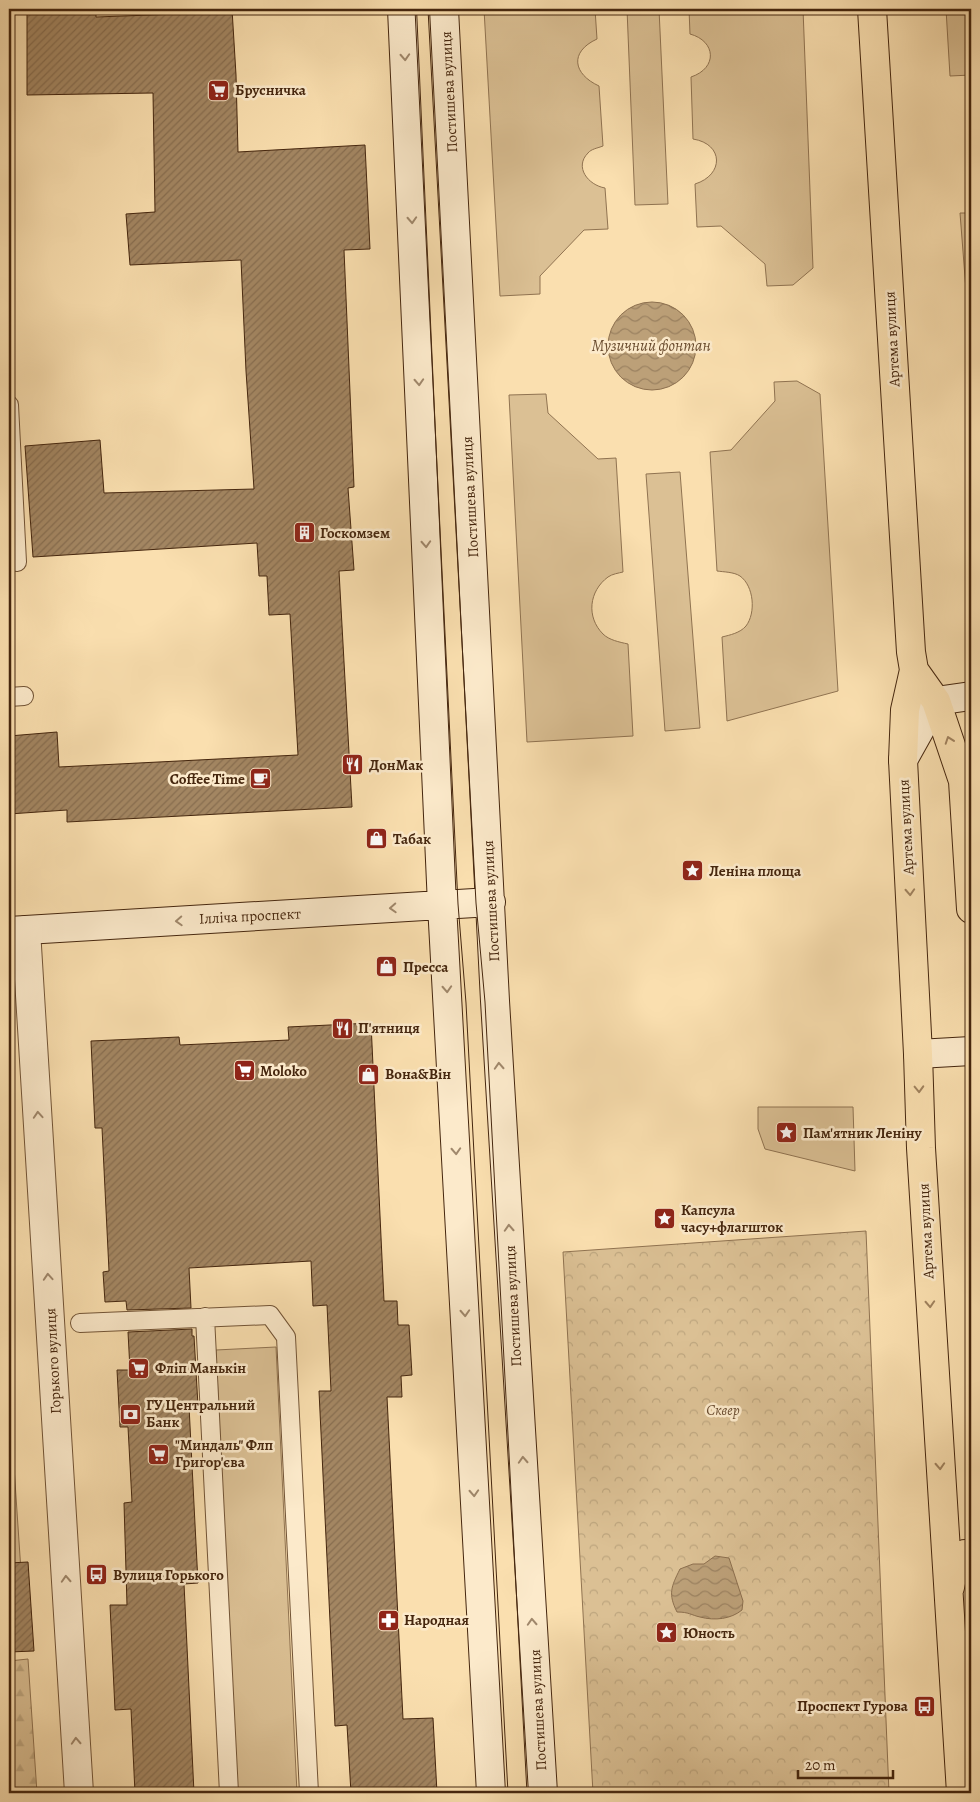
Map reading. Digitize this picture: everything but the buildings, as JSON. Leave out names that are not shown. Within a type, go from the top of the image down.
[{"type":"main road","name":"Артема вулиця","points":[[872,9],[910,652],[914,670],[936,701],[963,781],[971,909]]},
{"type":"main road","name":"Артема вулиця","points":[[914,670],[905,710],[903,760],[921,1148],[960,1793]]},
{"type":"main road","points":[[948,1602],[954,1568],[965,1554],[971,1554]]},
{"type":"street","points":[[402,9],[442,905],[491,1793]]},
{"type":"street","name":"Постишева вулиця","points":[[444,9],[496,1021],[543,1793]]},
{"type":"street","points":[[903,760],[936,701],[971,696]]},
{"type":"street","name":"Ілліча проспект","points":[[18,930],[491,902]]},
{"type":"street","name":"Горького вулиця","points":[[18,930],[79,1793]]},
{"type":"street","points":[[918,1054],[971,1051]]},
{"type":"lane","points":[[9,405],[17,562]]},
{"type":"lane","points":[[80,1323],[270,1315],[286,1337],[309,1793]]},
{"type":"lane","points":[[205,1317],[229,1793]]},
{"type":"green space","points":[[484,9],[595,9],[597,39],[582,50],[578,56],[578,63],[584,75],[599,86],[603,146],[589,152],[582,164],[588,179],[605,188],[608,229],[584,230],[540,276],[540,294],[500,296]]},
{"type":"green space","points":[[627,9],[659,9],[668,204],[635,205]]},
{"type":"green space","points":[[689,9],[803,9],[813,268],[793,285],[767,286],[765,264],[721,226],[697,227],[695,184],[705,180],[711,174],[716,160],[715,153],[710,147],[703,142],[693,139],[691,77],[700,73],[706,67],[710,55],[709,48],[705,42],[699,37],[690,34]]},
{"type":"green space","points":[[946,9],[971,9],[971,75],[950,76]]},
{"type":"green space","points":[[960,213],[971,213],[971,354]]},
{"type":"green space","points":[[797,381],[820,394],[838,691],[727,721],[722,637],[738,632],[746,626],[751,614],[752,600],[745,580],[732,573],[717,571],[710,452],[731,450],[775,401],[774,382]]},
{"type":"green space","points":[[546,394],[548,413],[598,459],[616,458],[623,572],[610,576],[597,589],[592,604],[592,612],[594,620],[605,636],[628,644],[633,736],[527,742],[509,395]]},
{"type":"green space","points":[[680,472],[700,728],[665,731],[646,474]]},
{"type":"green space","points":[[758,1107],[853,1107],[855,1171],[765,1149],[758,1129]]},
{"type":"green space","name":"Сквер","points":[[866,1231],[889,1793],[593,1793],[563,1252]]},
{"type":"green space","points":[[276,1347],[297,1793],[236,1793],[216,1350]]},
{"type":"green space","points":[[9,1392],[22,1586],[9,1587]]},
{"type":"green space","points":[[28,1659],[37,1793],[9,1793],[9,1661]]},
{"type":"water","name":"Музичний фонтан","points":[[652,302],[669,306],[683,315],[692,329],[696,346],[692,363],[683,377],[669,386],[652,390],[635,386],[621,377],[612,363],[608,346],[612,329],[621,315],[635,306]]},
{"type":"water","points":[[715,1556],[729,1558],[743,1601],[742,1610],[728,1617],[717,1619],[677,1612],[672,1600],[672,1590],[680,1569],[693,1564],[704,1564]]},
{"type":"tram line","points":[[415,9],[458,904],[466,1003],[508,1793]]},
{"type":"tram line","points":[[428,9],[476,903],[485,1002],[527,1793]]},
{"type":"place","name":"Брусничка","points":[[219,90]]},
{"type":"place","name":"Госкомзем","points":[[304,533]]},
{"type":"place","name":"ДонМак","points":[[353,765]]},
{"type":"place","name":"Coffee Time","points":[[261,779]]},
{"type":"place","name":"Табак","points":[[377,839]]},
{"type":"place","name":"Леніна площа","points":[[693,871]]},
{"type":"place","name":"Пресса","points":[[387,967]]},
{"type":"place","name":"П'ятниця","points":[[342,1028]]},
{"type":"place","name":"Moloko","points":[[244,1071]]},
{"type":"place","name":"Вона&Він","points":[[369,1074]]},
{"type":"place","name":"Пам'ятник Леніну","points":[[787,1133]]},
{"type":"place","name":"Капсула часу+флагшток","points":[[665,1219]]},
{"type":"place","name":"Фліп Манькін","points":[[139,1368]]},
{"type":"place","name":"ГУ Центральний Банк","points":[[130,1414]]},
{"type":"place","name":"\"Миндаль\" Флп Григор'єва","points":[[159,1454]]},
{"type":"place","name":"Вулиця Горького","points":[[97,1575]]},
{"type":"place","name":"Народная","points":[[388,1620]]},
{"type":"place","name":"Юность","points":[[667,1633]]},
{"type":"place","name":"Проспект Гурова","points":[[924,1706]]}]
